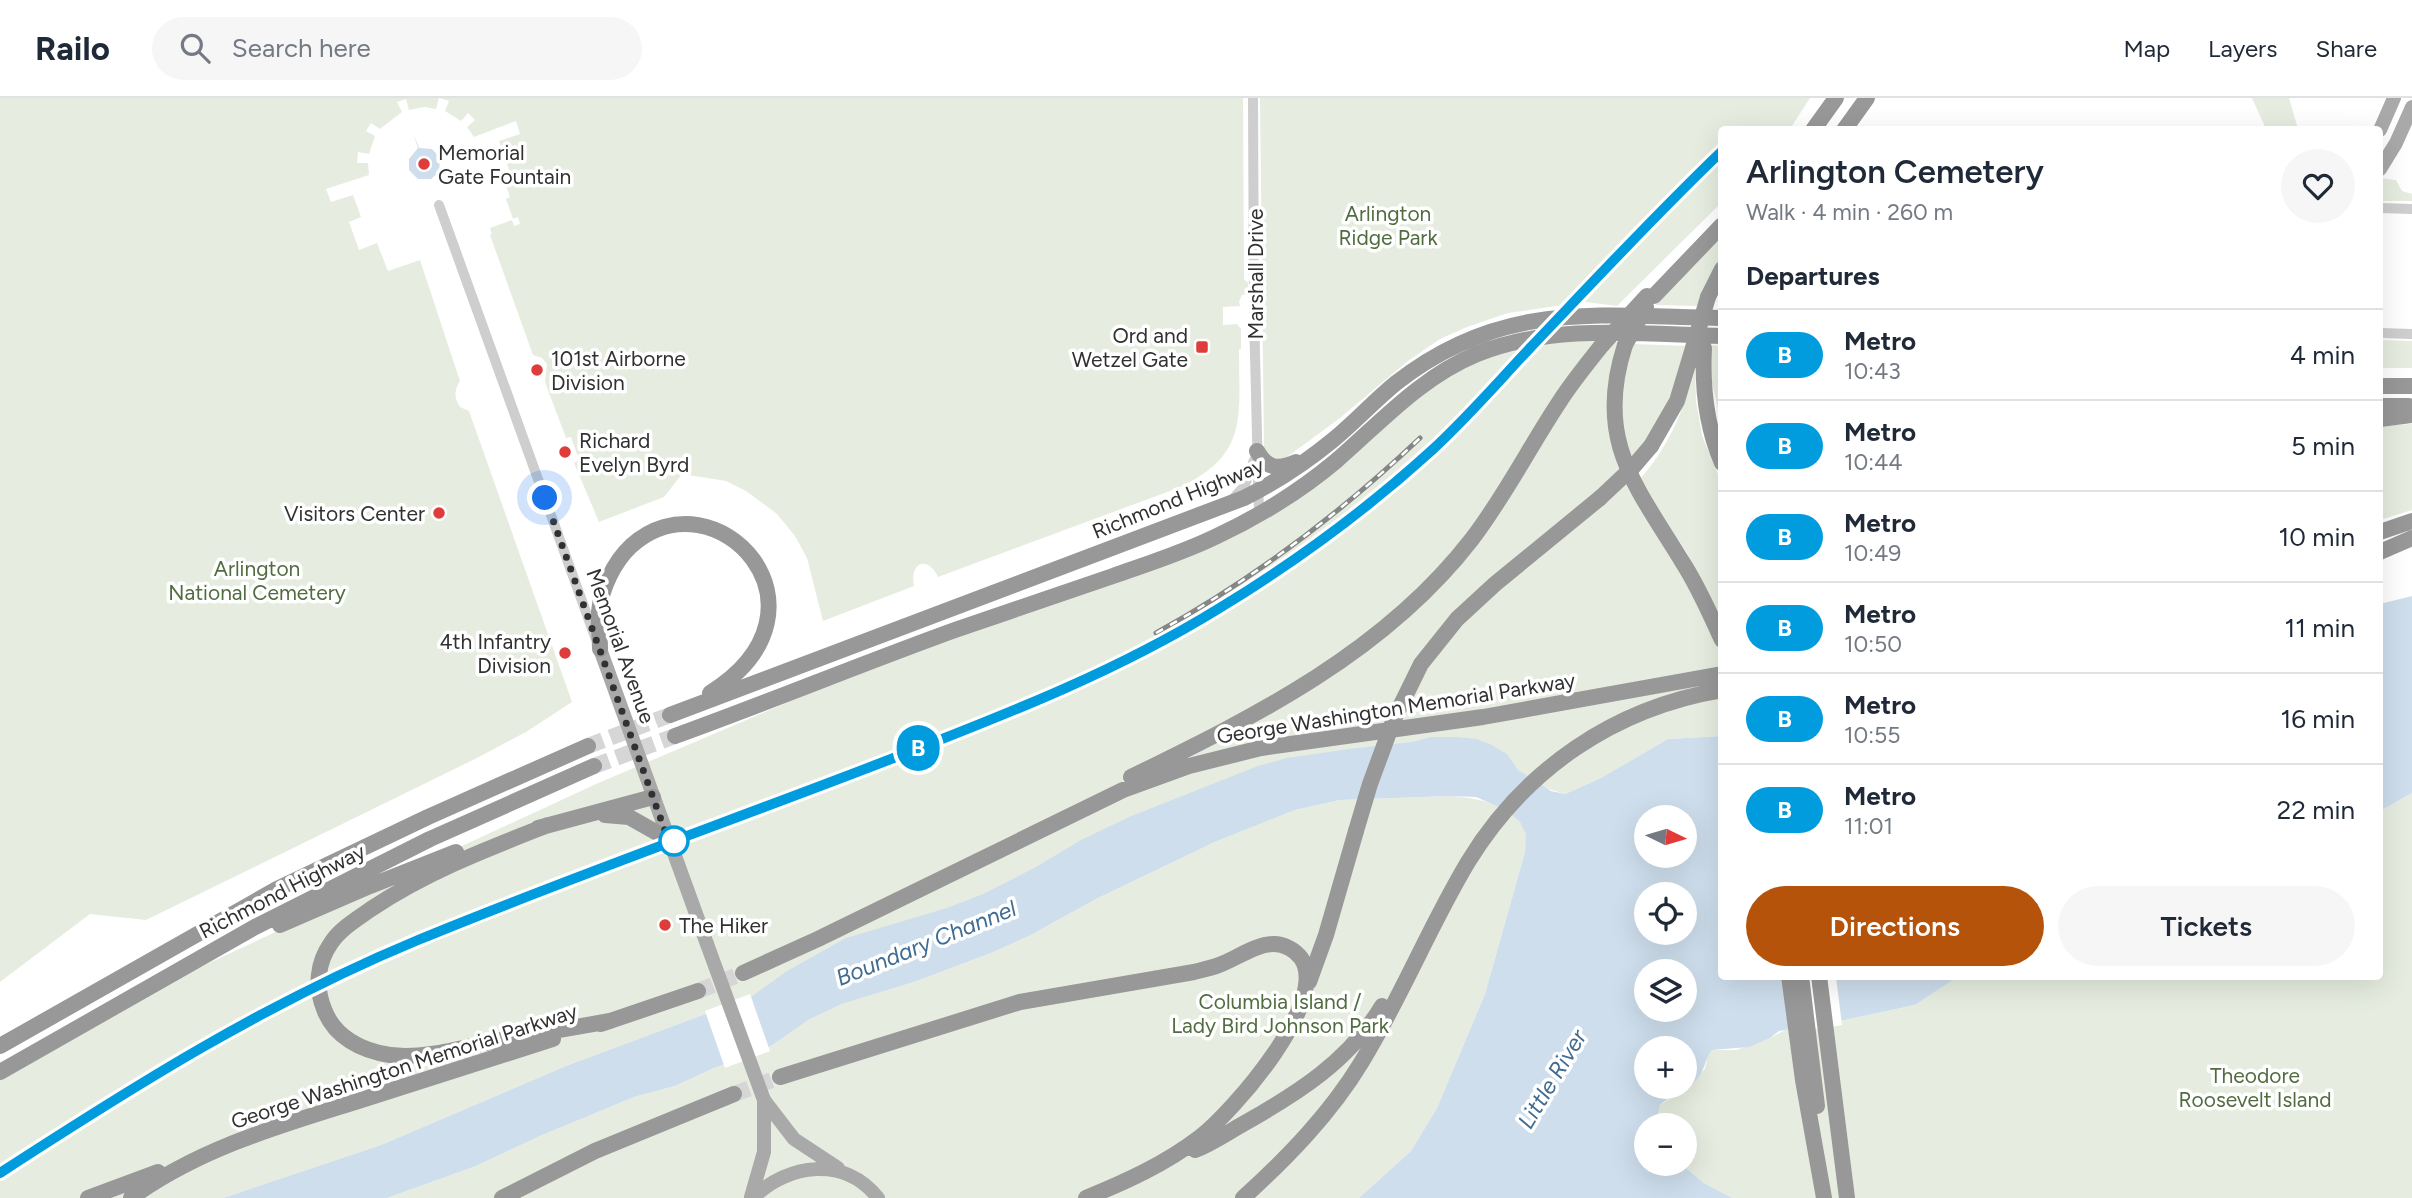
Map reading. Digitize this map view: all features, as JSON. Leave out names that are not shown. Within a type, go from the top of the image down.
[{"type":"highway","points":[[1806,126],[1823,98]]},
{"type":"highway","points":[[1816,126],[1836,98]]},
{"type":"highway","points":[[1847,126],[1867,99]]},
{"type":"highway","points":[[1070,816],[1109,788],[1223,732],[1293,693],[1394,620],[1437,579],[1475,535],[1560,401],[1602,345],[1718,229]]},
{"type":"highway","points":[[1086,1198],[1145,1171],[1200,1138],[1250,1088],[1279,1046],[1315,971],[1356,831],[1394,719],[1421,664],[1457,619],[1495,584],[1600,498],[1651,446],[1676,401],[1699,348],[1716,293]]},
{"type":"highway","points":[[1650,296],[1625,345],[1615,386],[1615,426],[1621,454],[1633,484],[1694,580],[1718,631]]},
{"type":"highway","name":"Richmond Highway","points":[[600,649],[599,612],[616,564],[635,543],[660,529],[682,525],[706,528],[736,542],[758,565],[765,582],[769,604],[765,634],[744,666],[730,679],[670,715],[1259,491],[1317,452],[1395,384],[1461,342],[1499,328],[1533,320],[1571,316],[1718,318]]},
{"type":"highway","name":"Richmond Highway","points":[[675,736],[952,631],[1174,554],[1259,515],[1323,471],[1419,388],[1477,355],[1514,342],[1562,334],[1718,336]]},
{"type":"highway","points":[[1699,348],[1706,412],[1718,450]]},
{"type":"highway","points":[[2383,386],[2412,386]]},
{"type":"highway","points":[[2383,406],[2412,407]]},
{"type":"highway","points":[[1706,412],[1718,437]]},
{"type":"highway","points":[[2383,419],[2412,415]]},
{"type":"highway","points":[[1257,451],[1264,462],[1278,468],[1317,452]]},
{"type":"highway","points":[[2383,525],[2412,520]]},
{"type":"highway","points":[[2383,531],[2412,520]]},
{"type":"highway","points":[[2383,546],[2412,537]]},
{"type":"highway","points":[[2383,551],[2412,537]]},
{"type":"highway","name":"George Washington Memorial Parkway","points":[[743,972],[818,939],[1123,790],[1167,773],[1237,753],[1314,739],[1508,713],[1718,675]]},
{"type":"highway","points":[[1243,1198],[1297,1144],[1349,1081],[1383,1025],[1472,856],[1502,814],[1538,776],[1586,740],[1619,722],[1675,701],[1718,691]]},
{"type":"highway","name":"Richmond Highway","points":[[0,1046],[277,889],[428,817],[588,746]]},
{"type":"highway","name":"Richmond Highway","points":[[0,1072],[255,927],[418,845],[594,766]]},
{"type":"highway","points":[[178,970],[447,855],[492,839],[653,797]]},
{"type":"highway","points":[[585,816],[613,814],[629,817],[668,839]]},
{"type":"highway","points":[[548,825],[438,870],[398,892],[349,925],[335,937],[324,954],[318,983],[321,1001],[329,1020],[346,1038],[366,1049],[397,1055],[433,1054],[610,1021]]},
{"type":"highway","points":[[1169,1158],[1199,1149],[1302,1089],[1335,1064],[1371,1023],[1439,915]]},
{"type":"highway","points":[[780,1077],[1003,1007],[1062,994],[1194,972],[1268,945],[1286,947],[1303,960],[1308,978],[1304,994]]},
{"type":"highway","points":[[1790,980],[1803,1080],[1826,1198]]},
{"type":"highway","points":[[1801,980],[1826,1198]]},
{"type":"highway","points":[[1820,980],[1847,1198]]},
{"type":"highway","points":[[1825,980],[1827,1030]]},
{"type":"highway","name":"George Washington Memorial Parkway","points":[[131,1198],[184,1164],[280,1126],[698,991]]},
{"type":"highway","points":[[502,1198],[595,1151],[734,1094]]},
{"type":"highway","points":[[88,1198],[184,1164]]},
{"type":"highway","points":[[1108,1198],[1145,1171]]},
{"type":"main road","points":[[2382,126],[2395,98]]},
{"type":"main road","points":[[2383,164],[2412,107]]},
{"type":"main road","name":"Memorial Avenue","points":[[600,649],[766,1107],[801,1145],[861,1181],[878,1198]]},
{"type":"main road","name":"Memorial Avenue","points":[[752,1198],[763,1160],[766,1107]]},
{"type":"main road","points":[[752,1198],[768,1185],[793,1172],[818,1169],[845,1173]]},
{"type":"street","name":"Marshall Drive","points":[[1253,98],[1259,515]]},
{"type":"street","name":"Memorial Avenue","points":[[439,205],[600,649]]},
{"type":"street","points":[[2383,208],[2412,209]]},
{"type":"street","points":[[2383,333],[2412,334]]},
{"type":"street","name":"Marshall Drive","points":[[1228,504],[1245,485],[1257,451]]},
{"type":"green space","name":"Arlington National Cemetery","points":[[0,98],[439,98],[436,109],[424,107],[409,110],[406,99],[397,102],[402,112],[380,129],[371,123],[366,131],[375,136],[369,154],[358,152],[357,163],[368,163],[369,175],[326,189],[331,202],[353,195],[361,217],[349,222],[359,250],[377,243],[388,271],[420,260],[460,381],[456,391],[457,400],[460,407],[469,411],[572,702],[526,732],[475,759],[146,920],[90,914],[0,982]]},
{"type":"green space","points":[[440,98],[1243,98],[1244,279],[1248,283],[1248,294],[1242,295],[1240,306],[1223,307],[1223,325],[1237,324],[1241,329],[1238,415],[1229,448],[1201,475],[1178,488],[938,577],[929,566],[920,564],[914,571],[914,586],[823,621],[807,558],[795,536],[777,514],[746,491],[726,481],[682,474],[664,497],[599,522],[574,463],[579,460],[571,437],[566,438],[545,382],[547,364],[542,358],[533,355],[490,235],[490,228],[512,220],[514,226],[520,224],[518,217],[513,219],[506,199],[510,197],[501,172],[509,170],[499,141],[520,134],[516,121],[474,137],[467,127],[475,120],[468,113],[461,121],[445,111],[449,101]]},
{"type":"green space","name":"Arlington Ridge Park","points":[[1260,98],[1810,98],[1792,126],[1718,126],[1718,206],[1617,306],[1585,302],[1508,313],[1467,327],[1440,339],[1408,361],[1340,418],[1283,460],[1268,458],[1264,450]]},
{"type":"green space","points":[[2252,98],[2289,98],[2297,126],[2265,126]]},
{"type":"green space","points":[[2383,178],[2396,180],[2402,191],[2412,194],[2412,201],[2383,201]]},
{"type":"green space","points":[[1718,239],[1718,267],[1697,306],[1656,305],[1667,287]]},
{"type":"green space","points":[[1587,333],[1625,345],[1615,426],[1718,645],[1718,736],[1668,739],[1599,779],[1565,794],[1430,753],[932,923],[751,997],[566,1066],[381,1145],[223,1198],[0,1198],[0,1078],[118,1005],[596,784],[972,624],[1259,515],[1459,363]]},
{"type":"green space","points":[[2383,340],[2412,341],[2412,368],[2383,368]]},
{"type":"green space","points":[[1634,344],[1687,346],[1673,395],[1648,439],[1629,460],[1621,403],[1624,370]]},
{"type":"green space","points":[[1711,345],[1718,346],[1718,409],[1712,383]]},
{"type":"green space","points":[[1695,370],[1696,401],[1702,436],[1718,474],[1718,614],[1687,553],[1638,481],[1666,443]]},
{"type":"green space","points":[[2412,424],[2412,510],[2383,519],[2383,426]]},
{"type":"green space","name":"Theodore Roosevelt Island","points":[[2412,793],[2412,1198],[1732,1198],[1696,1176],[1697,1113],[1658,1113],[1660,1105],[1670,1099],[1697,1099],[1697,1077],[1705,1069],[1712,1050],[1736,1050],[1785,1030],[1915,1005],[1953,980],[2383,980],[2383,809]]},
{"type":"green space","name":"Columbia Island / Lady Bird Johnson Park","points":[[1449,796],[1483,801],[1515,816],[1526,835],[1525,852],[1485,994],[1437,1108],[1411,1151],[1359,1198],[387,1198],[476,1166],[634,1097],[675,1086],[768,1048],[810,1019],[842,1004],[914,982],[991,953],[1217,841],[1295,810],[1340,800]]},
{"type":"water","name":"Memorial Gate Fountain","points":[[413,133],[419,148],[432,149],[440,158],[439,172],[431,179],[418,179],[409,170],[409,159],[418,148]]},
{"type":"water","points":[[2412,596],[2412,793],[2383,809],[2383,603]]},
{"type":"water","points":[[1718,736],[1718,980],[1953,980],[1915,1005],[1779,1031],[1749,1047],[1712,1050],[1697,1078],[1697,1036],[1634,1036],[1634,1099],[1667,1099],[1660,1105],[1658,1113],[1634,1113],[1634,1176],[1696,1176],[1732,1198],[1359,1198],[1411,1151],[1437,1108],[1485,994],[1525,852],[1526,834],[1520,822],[1506,810],[1476,797],[1449,796],[1340,800],[1295,810],[1217,841],[991,953],[914,982],[842,1004],[810,1019],[768,1048],[675,1086],[634,1097],[476,1166],[387,1198],[223,1198],[381,1145],[566,1066],[751,997],[787,971],[846,938],[947,908],[983,894],[1129,817],[1258,766],[1287,758],[1412,742],[1431,737],[1457,737],[1490,744],[1507,754],[1518,770],[1551,791],[1565,794],[1599,779],[1668,739]]},
{"type":"pier","points":[[1782,980],[1836,980],[1842,1025],[1789,1034]]},
{"type":"pier","points":[[750,994],[770,1051],[725,1068],[705,1011]]},
{"type":"tunnel","points":[[588,746],[670,715]]},
{"type":"tunnel","points":[[594,766],[675,736]]},
{"type":"tunnel","points":[[698,991],[743,973]]},
{"type":"tunnel","points":[[734,1094],[780,1077]]},
{"type":"railway","points":[[1156,633],[1227,591],[1294,544],[1359,493],[1420,438]]},
{"type":"railway","points":[[703,830],[998,718],[1113,667],[1169,638],[1273,575],[1371,502],[1432,449]]},
{"type":"railway","points":[[328,980],[425,937],[631,858]]},
{"type":"railway","points":[[0,1173],[191,1052],[307,990]]},
{"type":"metro line","name":"B","points":[[0,1173],[191,1052],[276,1005],[355,967],[481,915],[1041,700],[1132,657],[1202,619],[1307,551],[1400,478],[1486,396],[1655,217],[1718,155]]},
{"type":"place","name":"Memorial Gate Fountain","points":[[424,164]]},
{"type":"place","name":"Ord and Wetzel Gate","points":[[1202,347]]},
{"type":"place","name":"101st Airborne Division","points":[[537,370]]},
{"type":"place","name":"Richard Evelyn Byrd","points":[[565,452]]},
{"type":"place","name":"Visitors Center","points":[[439,513]]},
{"type":"place","name":"4th Infantry Division","points":[[565,653]]},
{"type":"place","name":"The Hiker","points":[[665,925]]},
{"type":"route","points":[[545,498],[668,839],[674,841]]},
{"type":"water label","name":"Boundary Channel","points":[[926,943]]},
{"type":"water label","name":"Little River","points":[[1552,1079]]}]
